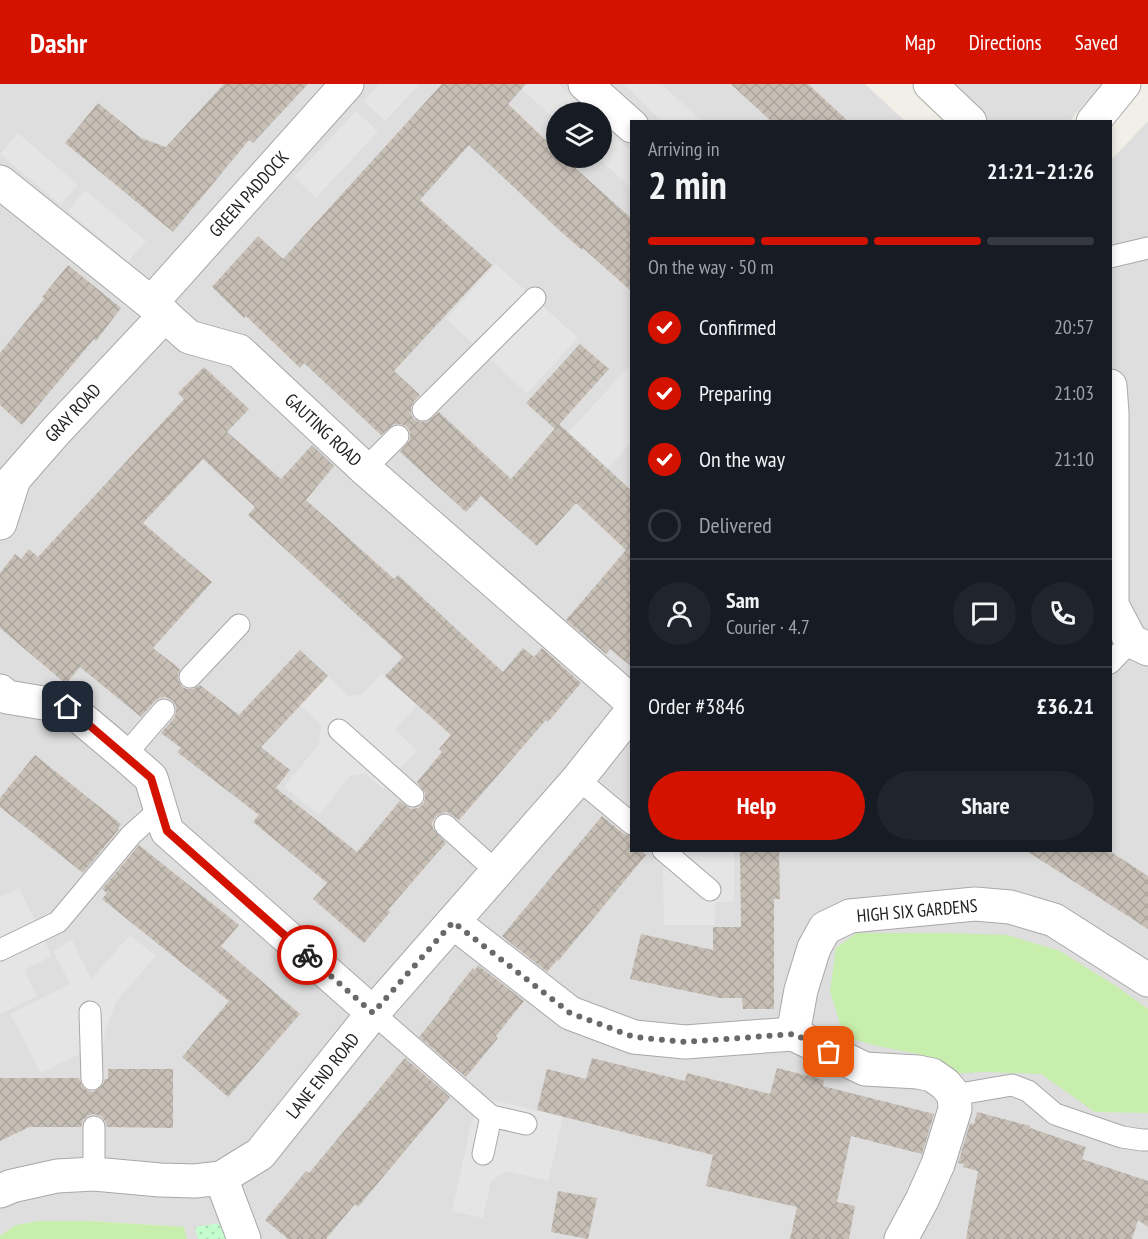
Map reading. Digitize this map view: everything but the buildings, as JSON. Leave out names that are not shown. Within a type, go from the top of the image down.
[{"type":"street","name":"GREEN PADDOCK","points":[[158,309],[347,84]]},
{"type":"street","points":[[585,84],[630,124]]},
{"type":"street","points":[[930,84],[968,120]]},
{"type":"street","points":[[1095,120],[1124,84]]},
{"type":"street","name":"GAUTING ROAD","points":[[0,182],[158,309],[189,337],[239,351],[365,469],[630,700]]},
{"type":"street","name":"GRAY ROAD","points":[[0,523],[14,479],[158,309]]},
{"type":"street","points":[[1112,423],[1112,604],[1130,651]]},
{"type":"street","points":[[0,691],[7,697],[68,707],[151,778],[167,831],[373,1013]]},
{"type":"street","name":"LANE END ROAD","points":[[0,1191],[57,1176],[94,1174],[195,1181],[220,1178],[261,1154],[373,1013],[578,779],[630,714]]},
{"type":"street","name":"HIGH SIX GARDENS","points":[[794,1034],[801,990],[814,948],[825,928],[850,916],[975,904],[1010,907],[1054,920],[1148,980]]},
{"type":"street","points":[[453,922],[570,1013],[634,1037],[685,1042],[794,1034],[865,1069],[918,1072],[932,1075],[945,1084],[954,1095],[955,1109],[938,1164],[901,1239]]},
{"type":"street","points":[[220,1178],[244,1239]]},
{"type":"lane","points":[[1112,257],[1148,248]]},
{"type":"lane","points":[[423,410],[536,298]]},
{"type":"lane","points":[[365,469],[398,436]]},
{"type":"lane","points":[[190,677],[238,625]]},
{"type":"lane","points":[[124,755],[164,710]]},
{"type":"lane","points":[[339,730],[413,796]]},
{"type":"lane","points":[[578,779],[630,822]]},
{"type":"lane","points":[[0,950],[58,922],[131,835],[160,809]]},
{"type":"lane","points":[[445,825],[497,872]]},
{"type":"lane","points":[[665,852],[710,890]]},
{"type":"lane","points":[[90,1012],[92,1078]]},
{"type":"lane","points":[[373,1013],[491,1116],[526,1124]]},
{"type":"lane","points":[[954,1095],[1012,1085],[1028,1092],[1055,1114],[1122,1137],[1148,1140]]},
{"type":"lane","points":[[483,1154],[491,1116]]},
{"type":"lane","points":[[94,1127],[94,1174]]},
{"type":"shaded area","points":[[0,84],[865,84],[904,120],[630,120],[630,852],[1112,852],[1112,159],[1148,121],[1148,1239],[187,1239],[183,1227],[89,1221],[39,1221],[16,1225],[0,1236]]},
{"type":"shaded area","points":[[379,84],[420,84],[385,121],[363,101]]},
{"type":"shaded area","points":[[516,84],[558,84],[578,102],[546,102],[546,111]]},
{"type":"shaded area","points":[[623,84],[661,84],[701,120],[661,120]]},
{"type":"shaded area","points":[[942,84],[1102,84],[1071,120],[979,120]]},
{"type":"shaded area","points":[[356,111],[378,131],[316,198],[294,177]]},
{"type":"shaded area","points":[[18,133],[78,185],[61,205],[0,154]]},
{"type":"shaded area","points":[[612,134],[630,150],[630,187],[609,168],[612,168]]},
{"type":"shaded area","points":[[85,190],[146,241],[128,262],[68,211]]},
{"type":"shaded area","points":[[496,264],[578,338],[527,393],[446,319]]},
{"type":"shaded area","points":[[630,365],[630,447],[628,446],[607,469],[568,433]]},
{"type":"shaded area","points":[[381,674],[417,705],[395,730],[417,750],[383,789],[366,774],[350,776],[319,815],[284,787],[319,744],[321,725],[300,705],[328,676],[348,696],[361,695]]},
{"type":"shaded area","points":[[679,852],[734,852],[734,902],[715,902],[715,925],[664,925],[663,870]]},
{"type":"shaded area","points":[[19,888],[52,956],[24,970],[37,996],[0,1014],[0,897]]},
{"type":"shaded area","points":[[130,935],[156,956],[116,1002],[105,1032],[104,1042],[41,1073],[10,1014],[70,984],[53,951],[72,940],[91,979]]},
{"type":"shaded area","points":[[490,1099],[563,1117],[548,1181],[507,1171],[491,1181],[483,1218],[452,1211],[472,1120]]},
{"type":"green space","points":[[857,933],[1007,935],[1060,951],[1148,1009],[1148,1113],[1095,1112],[1041,1074],[984,1072],[950,1074],[927,1056],[844,1037],[830,991],[836,948]]},
{"type":"green space","points":[[39,1221],[89,1221],[184,1227],[187,1239],[0,1239],[0,1236],[16,1225]]},
{"type":"green space","points":[[221,1223],[227,1239],[198,1239],[195,1227]]},
{"type":"way so far","points":[[307,955],[373,1013],[453,922],[570,1013],[634,1037],[685,1042],[794,1034],[829,1052]]},
{"type":"route","points":[[68,707],[151,778],[167,831],[307,955]]}]
